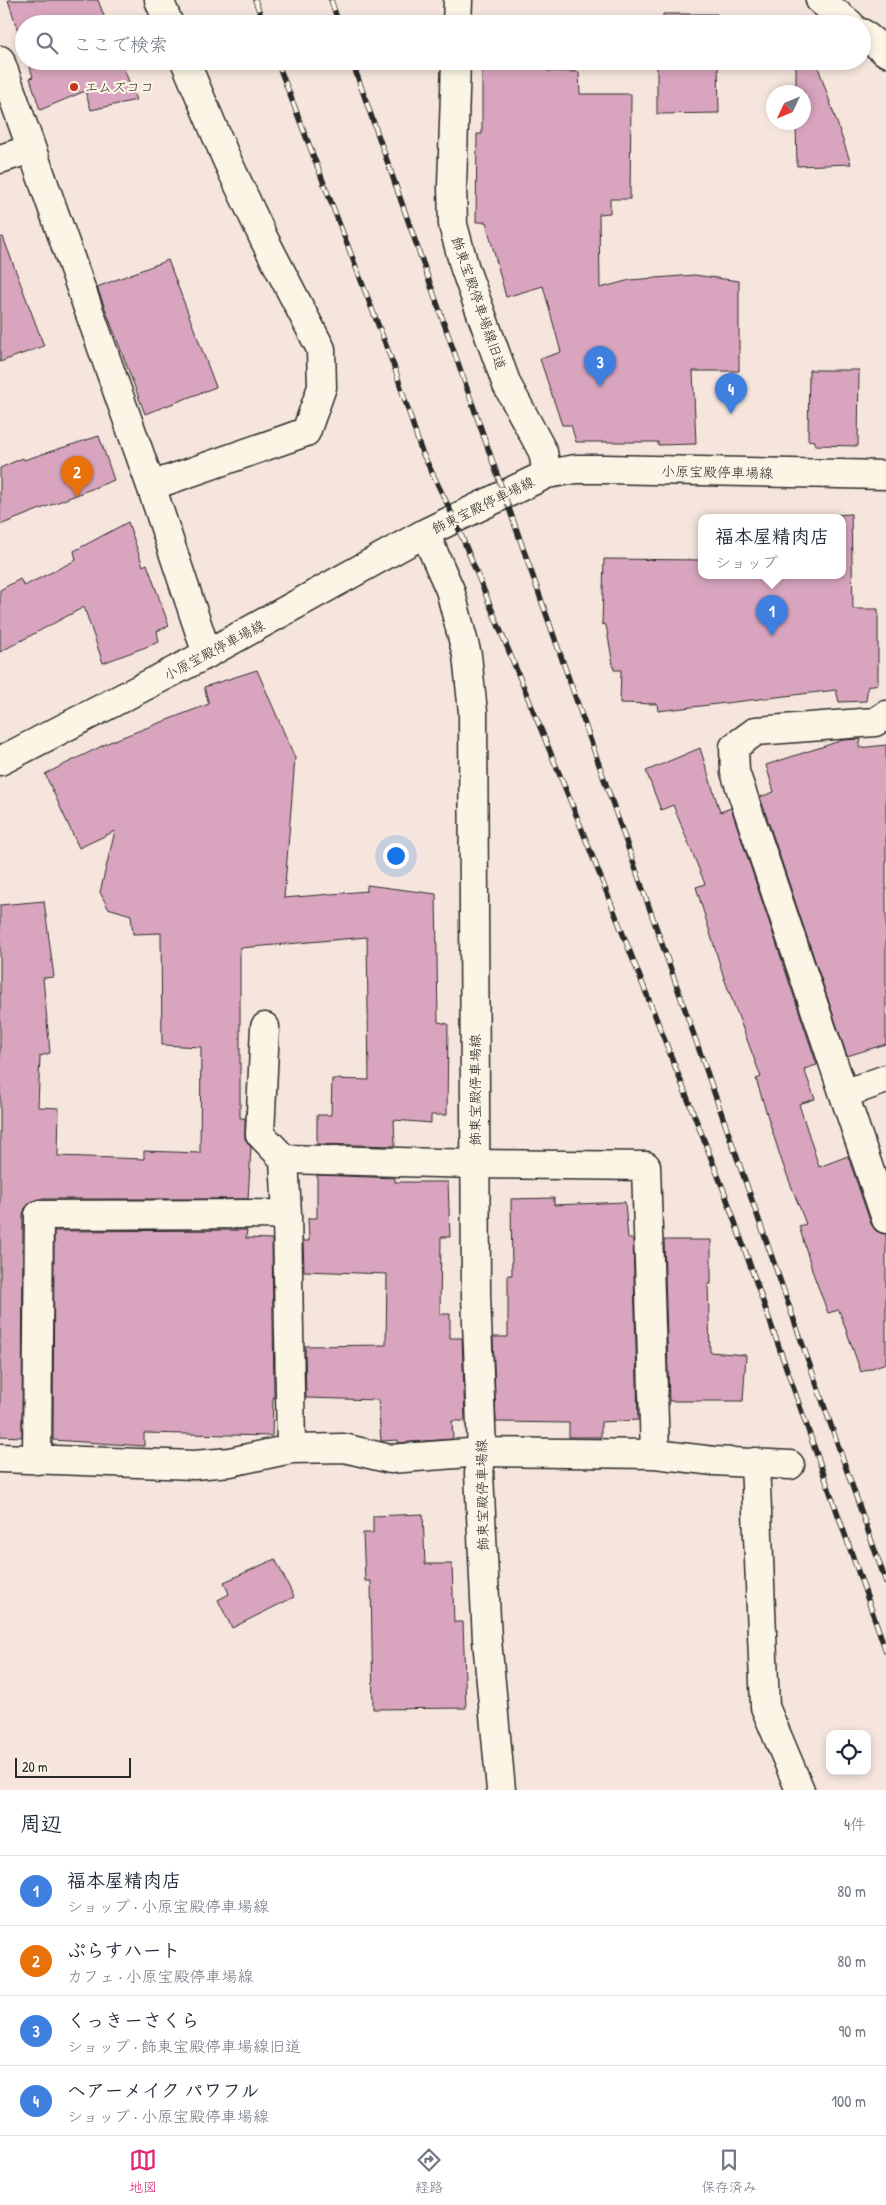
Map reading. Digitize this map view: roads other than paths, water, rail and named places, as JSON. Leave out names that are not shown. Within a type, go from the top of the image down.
[{"type":"street","points":[[159,0],[165,15]]},
{"type":"street","points":[[457,15],[458,0]]},
{"type":"street","points":[[820,0],[839,15]]},
{"type":"street","points":[[871,40],[886,52]]},
{"type":"street","points":[[0,60],[151,486],[207,654]]},
{"type":"street","points":[[151,486],[306,432],[322,387],[322,349],[264,239],[226,158],[189,70]]},
{"type":"street","name":"飾東宝殿停車場線旧道","points":[[456,70],[452,186],[453,225],[465,269],[507,385],[543,452],[547,474]]},
{"type":"street","points":[[0,159],[31,149]]},
{"type":"street","name":"小原宝殿停車場線","points":[[547,474],[605,469],[886,475]]},
{"type":"street","name":"飾東宝殿停車場線","points":[[501,1790],[486,1640],[479,1473],[482,1452],[476,1295],[473,712],[467,656],[450,590],[425,533],[547,474]]},
{"type":"street","name":"小原宝殿停車場線","points":[[0,761],[207,654],[425,533]]},
{"type":"street","points":[[886,715],[875,722],[756,731],[734,747],[735,772],[886,1219]]},
{"type":"street","points":[[265,1027],[260,1134],[284,1158],[287,1214],[291,1449]]},
{"type":"street","points":[[844,1094],[886,1079]]},
{"type":"street","points":[[284,1158],[476,1164],[646,1166],[655,1454]]},
{"type":"street","points":[[38,1460],[39,1215],[287,1214]]},
{"type":"street","points":[[0,1458],[194,1465],[230,1462],[291,1449],[344,1448],[390,1459],[482,1452],[655,1454],[714,1461],[790,1465]]},
{"type":"street","points":[[755,1462],[765,1707],[800,1790]]},
{"type":"railway","points":[[255,0],[261,15]]},
{"type":"railway","points":[[331,0],[336,15]]},
{"type":"railway","points":[[280,70],[395,369],[421,450],[455,520],[577,817],[724,1191],[886,1651]]},
{"type":"railway","points":[[355,70],[886,1582]]},
{"type":"place","name":"エムズココ","points":[[74,87]]},
{"type":"place","name":"くっきーさくら","points":[[600,387]]},
{"type":"place","name":"ヘアーメイク パワフル","points":[[731,414]]},
{"type":"place","name":"ぷらすハート","points":[[77,497]]},
{"type":"place","name":"福本屋精肉店","points":[[772,636]]}]
